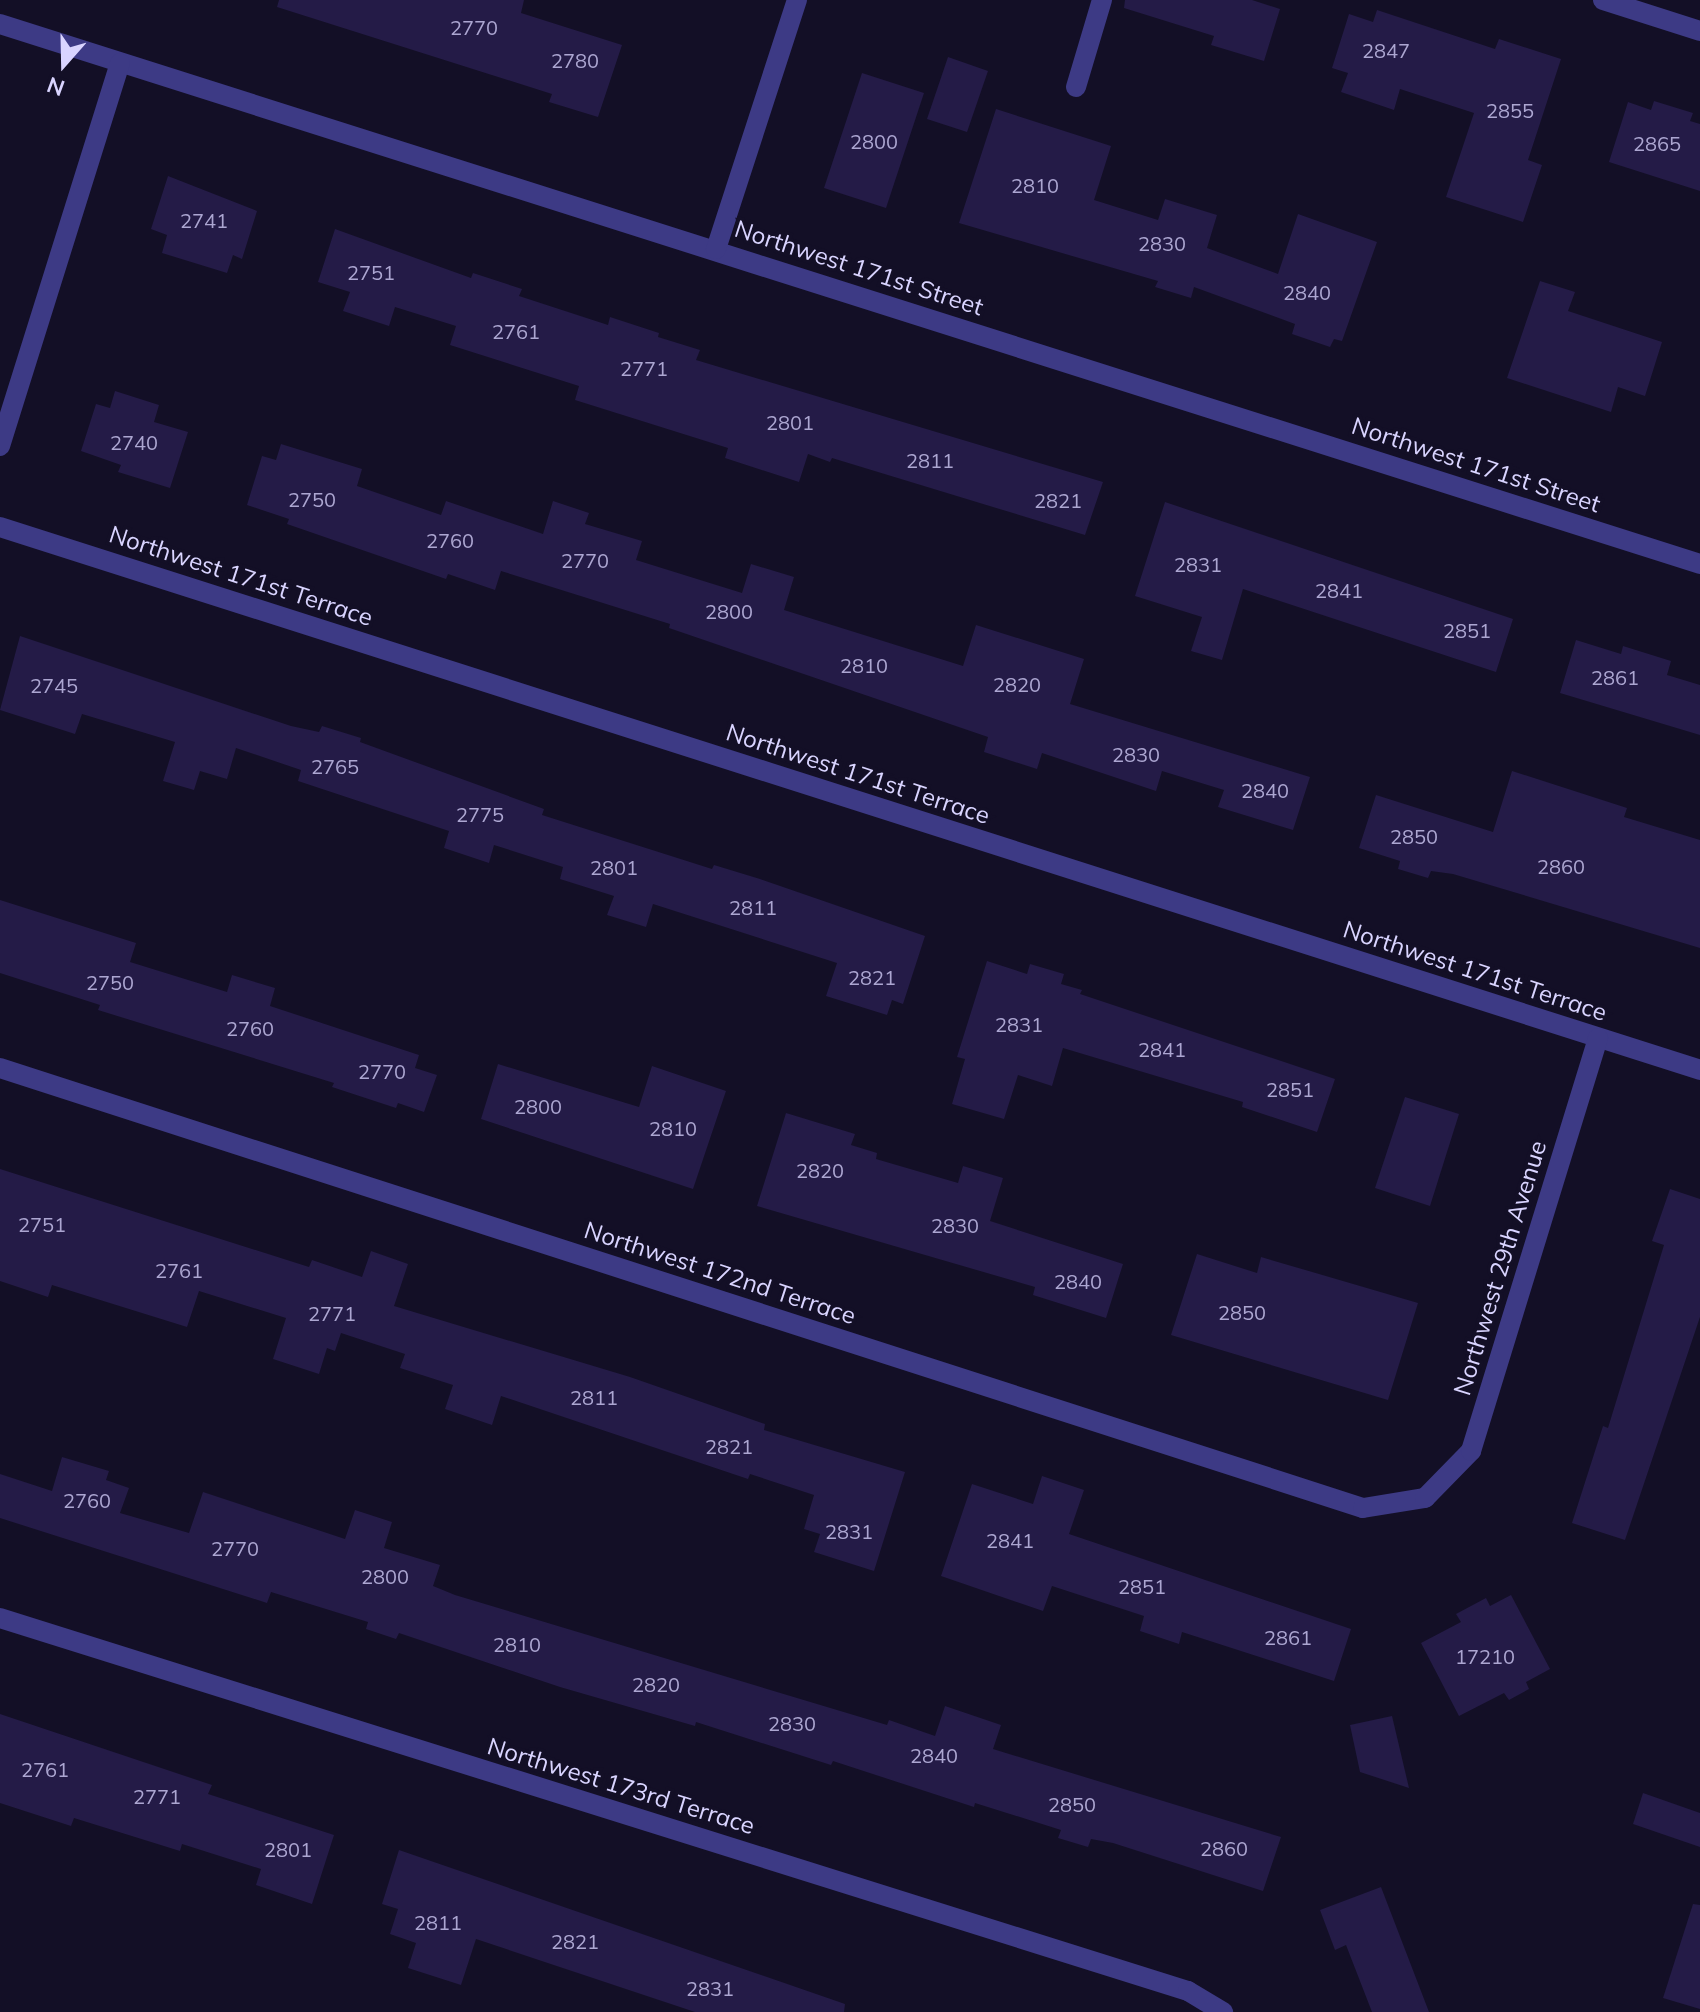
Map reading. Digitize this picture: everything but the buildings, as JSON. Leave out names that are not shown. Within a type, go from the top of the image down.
[{"type":"street","points":[[716,249],[797,0]]},
{"type":"street","points":[[1076,87],[1102,0]]},
{"type":"street","points":[[1603,0],[1700,31]]},
{"type":"street","name":"Northwest 171st Street","points":[[0,24],[1700,564]]},
{"type":"street","points":[[0,446],[120,63]]},
{"type":"street","name":"Northwest 171st Terrace","points":[[0,527],[1700,1070]]},
{"type":"street","name":"Northwest 29th Avenue","points":[[1425,1498],[1471,1451],[1598,1038]]},
{"type":"street","name":"Northwest 172nd Terrace","points":[[0,1068],[1363,1508],[1425,1498]]},
{"type":"street","name":"Northwest 173rd Terrace","points":[[0,1618],[1188,1991],[1223,2012]]}]
